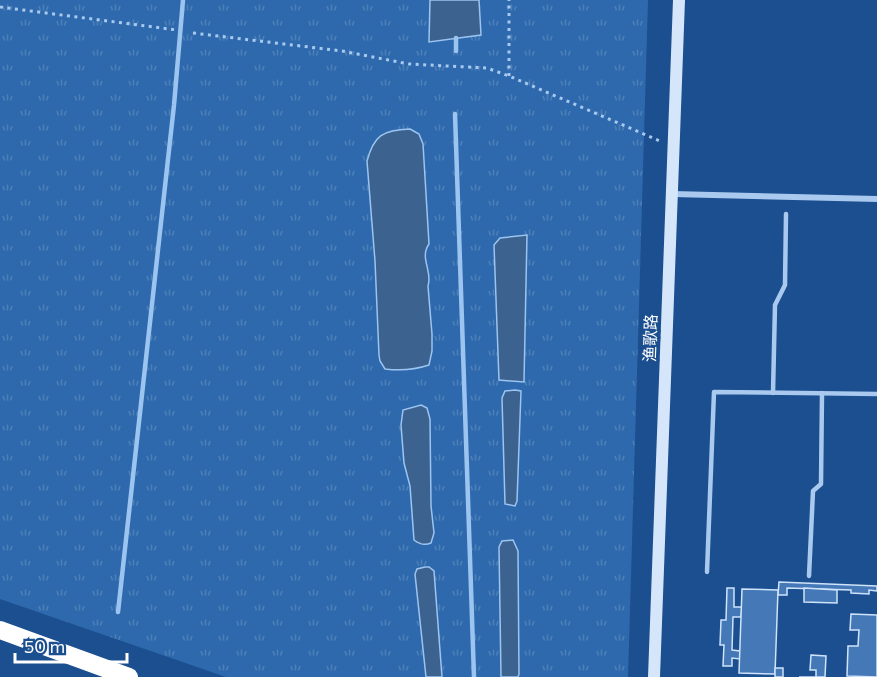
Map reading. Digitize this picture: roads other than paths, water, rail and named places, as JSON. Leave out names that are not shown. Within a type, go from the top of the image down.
[{"type":"highway","points":[[0,630],[129,677]]},
{"type":"street","name":"渔歌路","points":[[654,677],[679,0]]},
{"type":"street","points":[[672,194],[877,199]]},
{"type":"lane","points":[[773,393],[775,304],[785,285],[786,214]]},
{"type":"lane","points":[[707,572],[714,392],[877,394]]},
{"type":"lane","points":[[809,576],[813,491],[821,484],[822,393]]},
{"type":"waterway","points":[[118,612],[174,105],[183,0]]},
{"type":"waterway","points":[[456,38],[456,51]]},
{"type":"waterway","points":[[455,114],[474,677]]}]
